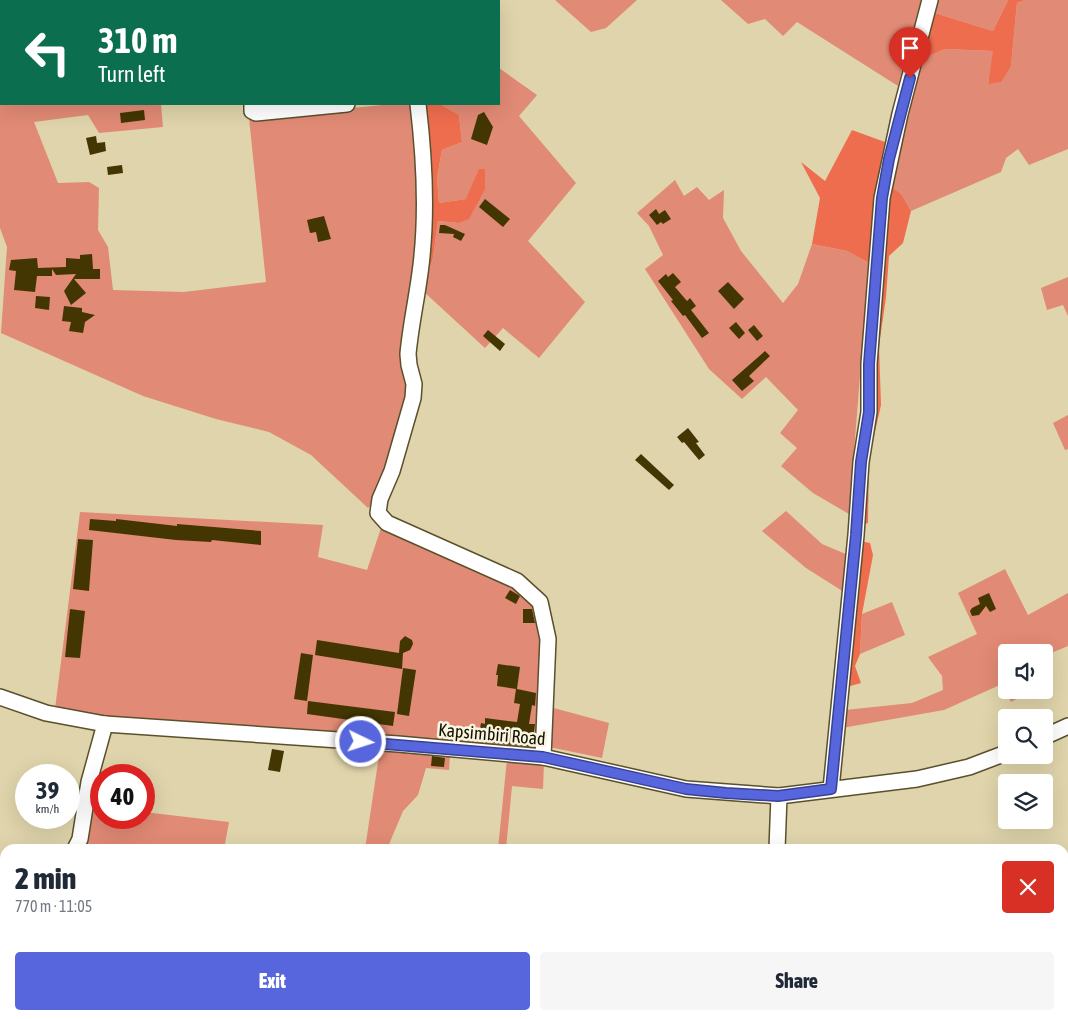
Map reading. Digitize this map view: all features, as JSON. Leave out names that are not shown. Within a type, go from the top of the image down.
[{"type":"street","points":[[831,789],[855,545],[861,462],[869,412],[869,364],[882,198],[898,123],[930,0]]},
{"type":"street","points":[[252,105],[252,111],[256,113],[338,105]]},
{"type":"street","points":[[418,105],[422,136],[424,203],[422,256],[408,354],[414,384],[405,428],[386,489],[380,499],[378,512],[387,523],[517,581],[540,602],[548,639],[543,757]]},
{"type":"street","name":"Kapsimbiri Road","points":[[0,697],[46,713],[104,724],[398,744],[543,757],[686,789],[778,796],[917,779],[970,767],[998,756]]},
{"type":"street","points":[[77,844],[84,820],[89,782],[104,724]]},
{"type":"street","points":[[1053,733],[1068,726]]},
{"type":"street","points":[[777,844],[778,796]]},
{"type":"shaded area","points":[[555,0],[637,0],[606,28],[591,32]]},
{"type":"shaded area","points":[[721,0],[921,0],[898,86],[797,22],[783,36],[765,19],[748,24]]},
{"type":"shaded area","points":[[938,0],[1008,0],[993,31],[935,13]]},
{"type":"shaded area","points":[[1008,0],[1025,0],[1017,3],[1011,66],[1001,82],[988,84],[993,51],[945,49],[929,56],[920,70],[935,13],[993,31]]},
{"type":"shaded area","points":[[1025,0],[1068,0],[1068,149],[1029,165],[1018,149],[1006,158],[1001,172],[911,211],[902,195],[890,185],[920,70],[929,56],[945,49],[994,51],[988,83],[1011,66],[1017,3]]},
{"type":"shaded area","points":[[500,69],[537,95],[519,116],[576,183],[528,241],[585,302],[539,358],[503,328],[485,348],[423,291],[433,258],[438,221],[458,223],[466,199],[439,203],[437,178],[442,150],[462,142],[459,115],[442,105],[500,105]]},
{"type":"shaded area","points":[[0,105],[161,105],[163,127],[99,133],[88,115],[34,122],[58,183],[89,182],[99,188],[98,230],[108,247],[113,290],[184,292],[266,282],[249,118],[383,105],[414,105],[419,230],[411,386],[374,503],[368,508],[311,455],[269,432],[216,419],[143,396],[1,333],[7,247],[0,228]]},
{"type":"shaded area","points":[[422,105],[442,105],[459,115],[462,142],[442,150],[437,178],[439,203],[466,199],[479,169],[485,169],[485,189],[469,219],[458,223],[438,221],[433,258],[423,291],[430,221],[431,152]]},
{"type":"shaded area","points":[[852,130],[885,142],[876,187],[869,263],[847,251],[812,244],[820,198],[801,162],[825,181]]},
{"type":"shaded area","points":[[675,180],[684,196],[697,187],[709,200],[724,190],[723,218],[741,251],[783,303],[798,284],[812,244],[847,251],[869,263],[849,514],[813,493],[781,466],[797,448],[780,433],[798,410],[766,377],[742,399],[709,369],[645,269],[663,255],[649,226],[637,213]]},
{"type":"shaded area","points":[[890,185],[902,195],[911,211],[903,243],[889,256],[886,297],[879,346],[881,405],[869,458],[868,523],[861,525],[872,367]]},
{"type":"shaded area","points":[[1068,277],[1068,316],[1063,305],[1047,310],[1041,288]]},
{"type":"shaded area","points":[[1068,415],[1068,449],[1065,450],[1053,423]]},
{"type":"shaded area","points":[[786,511],[822,544],[848,555],[844,592],[806,568],[762,531]]},
{"type":"shaded area","points":[[80,512],[323,525],[318,557],[367,570],[382,525],[511,584],[531,598],[542,626],[538,752],[105,718],[55,709]]},
{"type":"shaded area","points":[[860,541],[870,543],[873,555],[862,614],[860,654],[855,666],[861,683],[847,687]]},
{"type":"shaded area","points":[[1005,569],[1028,615],[1068,593],[1068,646],[1053,652],[1053,644],[998,644],[998,686],[944,710],[842,728],[845,710],[912,703],[943,690],[942,676],[928,657],[977,634],[958,593]]},
{"type":"shaded area","points":[[892,602],[905,635],[860,654],[862,614]]},
{"type":"shaded area","points":[[550,707],[609,723],[602,758],[549,747]]},
{"type":"shaded area","points":[[380,749],[450,755],[449,770],[426,768],[418,795],[403,811],[389,844],[366,844]]},
{"type":"shaded area","points":[[507,759],[544,762],[543,789],[512,786],[506,844],[498,844]]},
{"type":"shaded area","points":[[155,813],[229,822],[225,844],[88,844],[90,828],[155,829]]},
{"type":"building","points":[[144,110],[145,120],[121,123],[120,113]]},
{"type":"building","points":[[484,112],[493,127],[487,145],[471,139],[478,115]]},
{"type":"building","points":[[96,136],[97,143],[105,142],[106,151],[90,155],[86,138]]},
{"type":"building","points":[[122,165],[123,173],[108,175],[107,167]]},
{"type":"building","points":[[485,199],[510,219],[503,227],[479,207]]},
{"type":"building","points":[[656,209],[659,214],[665,210],[671,219],[657,225],[649,215]]},
{"type":"building","points":[[324,216],[331,239],[318,242],[316,232],[310,233],[307,220]]},
{"type":"building","points":[[440,225],[445,225],[465,234],[461,241],[453,237],[454,234],[439,233]]},
{"type":"building","points":[[92,254],[93,269],[100,269],[100,279],[74,279],[86,293],[71,305],[64,291],[76,274],[56,275],[52,269],[52,276],[37,276],[35,292],[14,290],[16,271],[9,270],[11,260],[37,258],[38,268],[66,267],[66,258],[80,259],[80,255]]},
{"type":"building","points":[[673,273],[681,282],[675,287],[687,301],[690,298],[696,306],[691,310],[709,333],[702,338],[685,315],[683,316],[671,301],[673,300],[658,281],[666,274],[668,277]]},
{"type":"building","points":[[728,282],[744,299],[734,309],[718,291]]},
{"type":"building","points":[[36,296],[50,297],[49,310],[35,308]]},
{"type":"building","points":[[64,306],[82,308],[82,312],[95,315],[85,322],[83,333],[69,331],[71,322],[62,321]]},
{"type":"building","points":[[736,322],[745,333],[739,339],[729,328]]},
{"type":"building","points":[[754,325],[763,336],[757,341],[748,330]]},
{"type":"building","points":[[488,330],[505,344],[500,351],[483,336]]},
{"type":"building","points":[[765,351],[770,356],[749,376],[754,381],[742,391],[732,380]]},
{"type":"building","points":[[688,428],[699,442],[696,443],[705,455],[699,460],[684,442],[682,443],[677,437]]},
{"type":"building","points":[[641,454],[674,485],[669,490],[635,460]]},
{"type":"building","points":[[90,519],[116,521],[116,519],[177,526],[177,524],[261,531],[261,545],[212,540],[211,542],[176,540],[89,530]]},
{"type":"building","points":[[78,539],[93,540],[89,591],[73,589]]},
{"type":"building","points":[[510,590],[520,596],[516,604],[505,598]]},
{"type":"building","points":[[989,593],[996,609],[990,612],[986,606],[979,615],[972,616],[970,611],[972,608],[980,604],[978,598]]},
{"type":"building","points":[[70,609],[85,611],[80,658],[65,657]]},
{"type":"building","points":[[523,609],[532,609],[535,623],[523,623]]},
{"type":"building","points":[[405,636],[412,640],[413,644],[410,650],[403,653],[402,669],[315,655],[317,640],[399,653],[400,641]]},
{"type":"building","points":[[301,653],[313,655],[307,701],[294,699]]},
{"type":"building","points":[[498,664],[520,667],[517,689],[536,693],[535,706],[532,705],[529,724],[535,724],[532,747],[482,742],[483,736],[479,735],[481,723],[485,724],[485,718],[517,722],[520,704],[514,703],[516,689],[497,686]]},
{"type":"building","points":[[403,668],[416,670],[409,716],[397,714]]},
{"type":"building","points":[[308,701],[395,712],[393,726],[307,714]]},
{"type":"building","points":[[272,749],[284,751],[280,772],[268,770]]},
{"type":"building","points":[[432,756],[445,758],[444,767],[431,766]]},
{"type":"route","points":[[361,742],[543,757],[686,789],[778,796],[831,789],[856,535],[861,462],[869,412],[869,364],[882,198],[889,159],[910,78]]}]
